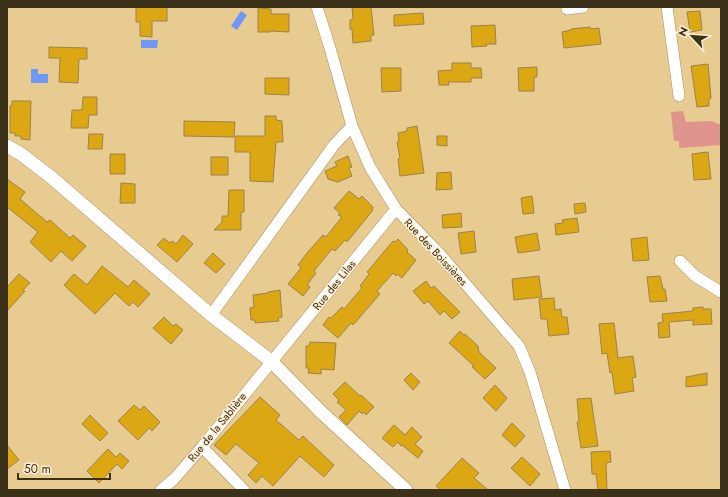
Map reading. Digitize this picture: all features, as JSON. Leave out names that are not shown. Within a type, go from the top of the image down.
[{"type":"street","name":"Rue des Boissières","points":[[317,7],[352,126],[370,167],[396,209],[438,252],[519,346],[530,372],[566,490]]},
{"type":"street","points":[[567,9],[583,7]]},
{"type":"street","points":[[667,7],[679,96]]},
{"type":"street","points":[[211,315],[334,145],[352,126]]},
{"type":"street","points":[[7,146],[21,154],[51,177],[211,315],[271,361],[321,412],[406,490]]},
{"type":"street","name":"Rue des Lilas","points":[[271,361],[396,209]]},
{"type":"street","points":[[680,261],[695,276],[721,292]]},
{"type":"street","name":"Rue de la Sablière","points":[[161,490],[174,479],[202,447],[271,361]]},
{"type":"street","points":[[202,447],[244,490]]},
{"type":"shaded area","points":[[683,111],[686,122],[712,121],[721,124],[721,145],[679,148],[679,141],[674,141],[671,112]]},
{"type":"water","points":[[241,11],[247,15],[237,30],[231,26]]},
{"type":"water","points":[[141,40],[158,40],[157,48],[141,48]]},
{"type":"water","points":[[31,69],[38,69],[38,74],[48,74],[48,83],[31,83]]},
{"type":"building","points":[[136,7],[167,7],[167,21],[152,21],[152,37],[140,36],[140,22],[136,22]]},
{"type":"building","points":[[352,7],[371,7],[374,35],[371,35],[371,41],[353,43],[352,29],[350,29],[350,20],[353,19]]},
{"type":"building","points":[[258,8],[271,9],[271,14],[289,14],[289,32],[258,32]]},
{"type":"building","points":[[700,11],[702,30],[690,32],[687,12]]},
{"type":"building","points":[[423,13],[424,24],[394,26],[394,15]]},
{"type":"building","points":[[495,25],[496,44],[486,44],[487,46],[472,47],[471,26]]},
{"type":"building","points":[[590,27],[591,29],[599,28],[601,44],[564,48],[562,32],[571,29]]},
{"type":"building","points":[[49,47],[87,48],[87,59],[79,59],[78,83],[59,82],[60,58],[49,58]]},
{"type":"building","points":[[452,63],[471,63],[471,68],[481,68],[482,78],[471,78],[471,82],[448,82],[449,85],[439,85],[438,71],[452,70]]},
{"type":"building","points":[[708,64],[711,98],[709,99],[709,106],[697,107],[691,66]]},
{"type":"building","points":[[537,67],[537,77],[534,77],[534,91],[519,91],[518,68]]},
{"type":"building","points":[[381,68],[401,68],[401,91],[382,92]]},
{"type":"building","points":[[265,78],[289,78],[289,95],[265,94]]},
{"type":"building","points":[[83,97],[97,97],[97,115],[89,115],[88,128],[71,128],[72,110],[82,110]]},
{"type":"building","points":[[12,101],[31,101],[30,140],[21,139],[21,136],[15,136],[15,133],[10,133],[10,106],[12,105]]},
{"type":"building","points":[[265,116],[276,116],[276,120],[282,121],[283,142],[276,142],[273,182],[250,181],[250,152],[235,152],[235,136],[265,136]]},
{"type":"building","points":[[184,121],[235,122],[234,137],[184,136]]},
{"type":"building","points":[[417,126],[424,173],[400,176],[398,159],[400,158],[397,142],[399,141],[398,133],[407,131],[407,128]]},
{"type":"building","points":[[89,134],[103,134],[102,149],[88,149]]},
{"type":"building","points":[[437,136],[447,136],[447,146],[437,145]]},
{"type":"building","points":[[708,152],[711,179],[694,180],[692,154]]},
{"type":"building","points":[[110,154],[125,154],[125,174],[110,174]]},
{"type":"building","points":[[348,156],[352,167],[349,168],[352,176],[338,182],[328,179],[325,171],[337,166],[335,162]]},
{"type":"building","points":[[211,157],[228,157],[228,175],[211,175]]},
{"type":"building","points":[[451,172],[452,189],[436,190],[437,173]]},
{"type":"building","points":[[7,179],[25,192],[20,199],[47,222],[50,220],[70,238],[73,235],[86,246],[72,261],[61,251],[51,262],[30,242],[38,232],[7,207]]},
{"type":"building","points":[[121,183],[135,184],[135,203],[120,203]]},
{"type":"building","points":[[229,190],[244,190],[244,212],[241,212],[241,230],[214,230],[222,222],[222,216],[228,216]]},
{"type":"building","points":[[349,191],[359,199],[362,196],[373,207],[373,210],[347,242],[345,240],[335,251],[332,249],[322,261],[314,271],[316,273],[307,285],[310,287],[303,296],[288,284],[301,268],[298,265],[307,253],[323,235],[326,237],[342,217],[338,215],[340,213],[334,208]]},
{"type":"building","points":[[532,196],[534,213],[523,214],[521,198]]},
{"type":"building","points":[[585,203],[586,212],[575,214],[574,204]]},
{"type":"building","points":[[461,213],[462,227],[443,228],[442,215]]},
{"type":"building","points":[[577,218],[579,232],[556,235],[555,224],[563,223],[562,220]]},
{"type":"building","points":[[474,231],[476,252],[461,254],[458,233]]},
{"type":"building","points":[[537,233],[540,250],[518,253],[515,237]]},
{"type":"building","points":[[183,235],[193,244],[177,262],[157,245],[164,238],[170,243],[172,241],[176,244]]},
{"type":"building","points":[[647,237],[649,260],[633,261],[631,239]]},
{"type":"building","points":[[398,239],[408,250],[407,252],[416,260],[402,278],[393,273],[377,291],[380,294],[353,325],[351,323],[338,338],[323,325],[329,317],[331,318],[342,307],[344,309],[362,288],[360,286],[369,274],[367,272],[393,241],[395,242]]},
{"type":"building","points":[[213,253],[225,264],[216,273],[204,263]]},
{"type":"building","points":[[102,266],[128,287],[134,280],[150,294],[138,307],[133,302],[129,306],[115,293],[95,314],[64,285],[74,274],[87,285]]},
{"type":"building","points":[[19,274],[30,283],[23,290],[25,291],[7,311],[7,287]]},
{"type":"building","points":[[539,276],[542,297],[514,300],[512,279]]},
{"type":"building","points":[[660,276],[663,289],[665,289],[667,301],[650,302],[647,277]]},
{"type":"building","points":[[426,281],[431,288],[434,286],[460,312],[452,319],[444,311],[440,315],[428,301],[424,304],[413,291]]},
{"type":"building","points":[[280,290],[282,317],[278,318],[279,321],[255,323],[255,320],[251,320],[250,308],[254,307],[253,295]]},
{"type":"building","points":[[554,298],[555,310],[561,309],[562,317],[567,317],[569,334],[549,336],[547,319],[541,319],[539,299]]},
{"type":"building","points":[[703,307],[703,309],[711,309],[712,324],[693,325],[693,320],[669,322],[670,337],[659,338],[658,323],[663,322],[662,314],[693,311],[693,308]]},
{"type":"building","points":[[164,317],[173,326],[176,324],[183,330],[171,344],[153,328]]},
{"type":"building","points":[[614,323],[618,358],[633,356],[636,377],[632,378],[634,391],[615,394],[612,372],[610,373],[607,353],[602,354],[599,324]]},
{"type":"building","points":[[460,331],[478,346],[479,352],[496,368],[485,379],[472,367],[474,366],[449,343]]},
{"type":"building","points":[[310,342],[336,343],[334,370],[321,369],[321,374],[308,373],[309,368],[306,368],[306,346],[309,346]]},
{"type":"building","points":[[411,373],[420,382],[413,390],[404,380]]},
{"type":"building","points":[[707,373],[707,385],[686,387],[686,377]]},
{"type":"building","points":[[345,382],[374,407],[366,415],[364,412],[362,414],[359,411],[347,425],[339,417],[346,410],[337,402],[339,400],[333,394]]},
{"type":"building","points":[[495,385],[507,398],[496,411],[483,398]]},
{"type":"building","points":[[260,397],[280,415],[276,420],[299,440],[303,436],[334,465],[324,477],[300,456],[273,486],[262,476],[256,483],[248,475],[259,463],[236,444],[226,455],[214,445]]},
{"type":"building","points":[[591,398],[598,446],[581,448],[577,422],[579,422],[577,399]]},
{"type":"building","points":[[134,405],[140,410],[144,406],[160,422],[152,431],[149,428],[138,440],[118,421]]},
{"type":"building","points":[[90,415],[108,433],[100,441],[82,424]]},
{"type":"building","points":[[512,423],[525,436],[515,447],[502,435]]},
{"type":"building","points":[[394,425],[405,435],[412,427],[422,437],[415,444],[423,451],[418,458],[402,445],[401,446],[398,442],[393,447],[382,438]]},
{"type":"building","points":[[7,445],[19,460],[7,469]]},
{"type":"building","points":[[108,449],[116,457],[120,453],[129,461],[122,469],[117,464],[99,483],[87,471]]},
{"type":"building","points":[[610,451],[611,462],[606,463],[607,490],[598,490],[596,474],[592,474],[591,452]]},
{"type":"building","points":[[522,457],[540,474],[530,486],[511,468]]},
{"type":"building","points":[[462,458],[479,473],[474,478],[488,490],[441,490],[436,486]]}]
